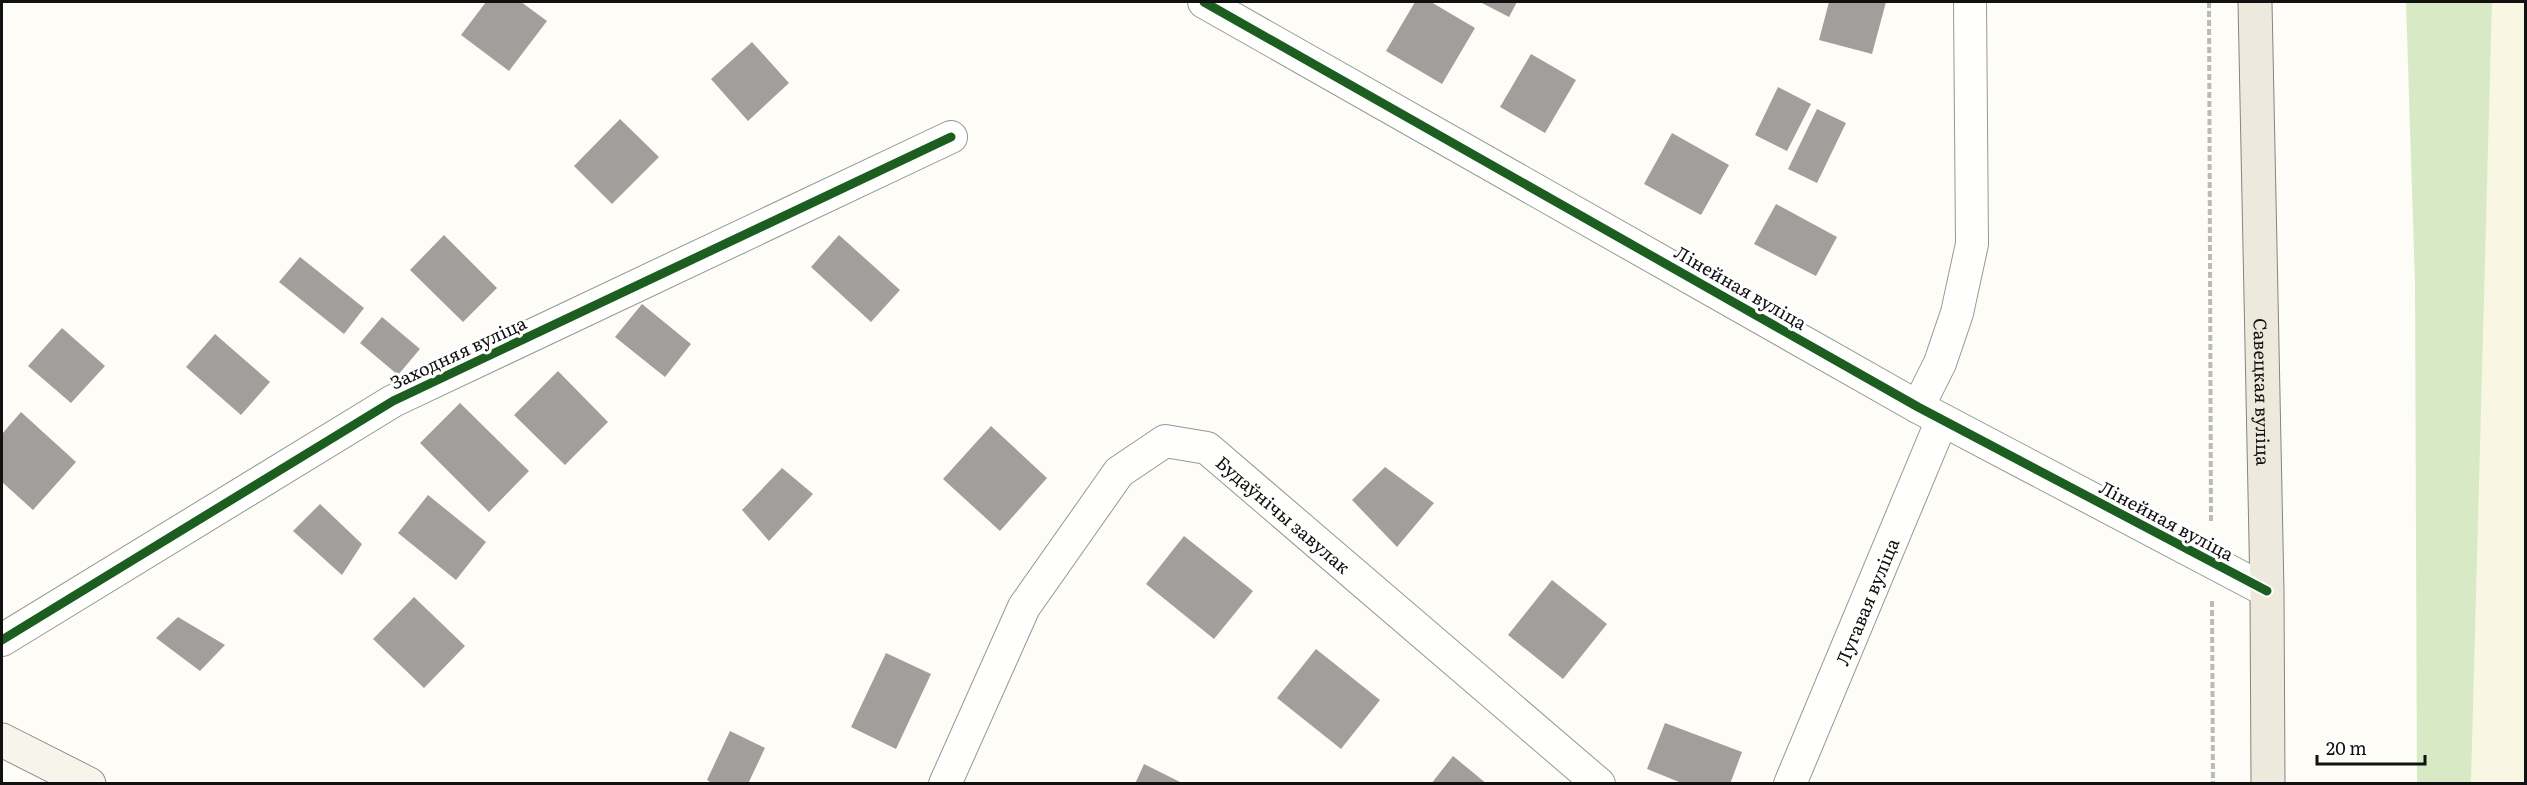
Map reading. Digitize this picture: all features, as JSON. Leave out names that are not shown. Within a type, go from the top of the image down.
[{"type":"main road","name":"Савецкая вуліца","points":[[2255,2],[2267,591],[2268,783]]},
{"type":"street","name":"Лінейная вуліца","points":[[1204,2],[1930,413],[2267,591]]},
{"type":"street","name":"Лугавая вуліца","points":[[1790,783],[1930,413],[1940,363],[1957,313],[1971,244],[1970,2]]},
{"type":"street","name":"Заходняя вуліца","points":[[2,640],[393,401],[951,136]]},
{"type":"street","name":"Будаўнічы завулак","points":[[945,783],[1024,607],[1119,472],[1166,441],[1207,448],[1599,783]]},
{"type":"street","points":[[2,740],[89,783]]},
{"type":"path","points":[[2209,2],[2213,783]]},
{"type":"shaded area","points":[[2492,2],[2526,2],[2525,784],[2471,783]]},
{"type":"green space","points":[[2406,2],[2492,2],[2471,783],[2417,783],[2415,284]]},
{"type":"building","points":[[486,2],[521,2],[547,21],[509,71],[461,35]]},
{"type":"building","points":[[1415,2],[1431,2],[1475,28],[1442,84],[1386,51]]},
{"type":"building","points":[[1480,2],[1517,2],[1509,17]]},
{"type":"building","points":[[1829,2],[1886,2],[1872,54],[1819,40]]},
{"type":"building","points":[[752,42],[789,83],[748,121],[711,79]]},
{"type":"building","points":[[1531,54],[1576,80],[1545,133],[1500,107]]},
{"type":"building","points":[[1778,87],[1811,104],[1787,151],[1755,135]]},
{"type":"building","points":[[1817,109],[1846,123],[1817,183],[1788,169]]},
{"type":"building","points":[[620,119],[659,157],[612,204],[574,166]]},
{"type":"building","points":[[1672,133],[1729,165],[1701,215],[1644,184]]},
{"type":"building","points":[[1776,204],[1837,237],[1816,276],[1754,244]]},
{"type":"building","points":[[444,235],[497,288],[463,322],[410,270]]},
{"type":"building","points":[[839,235],[900,290],[871,322],[811,267]]},
{"type":"building","points":[[300,257],[364,308],[344,334],[279,282]]},
{"type":"building","points":[[642,304],[691,344],[665,377],[615,337]]},
{"type":"building","points":[[382,317],[420,349],[398,375],[360,343]]},
{"type":"building","points":[[62,328],[105,366],[71,403],[28,366]]},
{"type":"building","points":[[215,334],[270,382],[241,415],[186,367]]},
{"type":"building","points":[[558,371],[608,422],[565,465],[514,415]]},
{"type":"building","points":[[460,403],[529,471],[489,512],[420,443]]},
{"type":"building","points":[[21,412],[76,462],[33,510],[2,482],[2,434]]},
{"type":"building","points":[[991,426],[1047,478],[1000,531],[943,479]]},
{"type":"building","points":[[1385,467],[1434,503],[1397,547],[1352,500]]},
{"type":"building","points":[[782,468],[813,494],[769,541],[742,510]]},
{"type":"building","points":[[428,495],[486,542],[456,580],[398,533]]},
{"type":"building","points":[[320,504],[362,544],[342,575],[293,531]]},
{"type":"building","points":[[1184,536],[1253,591],[1214,639],[1146,584]]},
{"type":"building","points":[[1552,580],[1607,624],[1563,679],[1508,635]]},
{"type":"building","points":[[414,597],[465,646],[424,688],[373,639]]},
{"type":"building","points":[[178,617],[225,645],[200,671],[156,638]]},
{"type":"building","points":[[1316,649],[1380,700],[1341,749],[1277,698]]},
{"type":"building","points":[[886,653],[931,674],[896,749],[851,727]]},
{"type":"building","points":[[1665,723],[1742,752],[1730,784],[1684,784],[1647,769]]},
{"type":"building","points":[[730,731],[765,748],[748,784],[713,784],[707,780]]},
{"type":"building","points":[[1453,756],[1487,784],[1431,784]]},
{"type":"building","points":[[1144,764],[1184,784],[1135,784]]},
{"type":"cycle path","points":[[1204,2],[1918,407],[2267,591]]},
{"type":"cycle path","points":[[2,640],[393,401],[951,137]]}]
